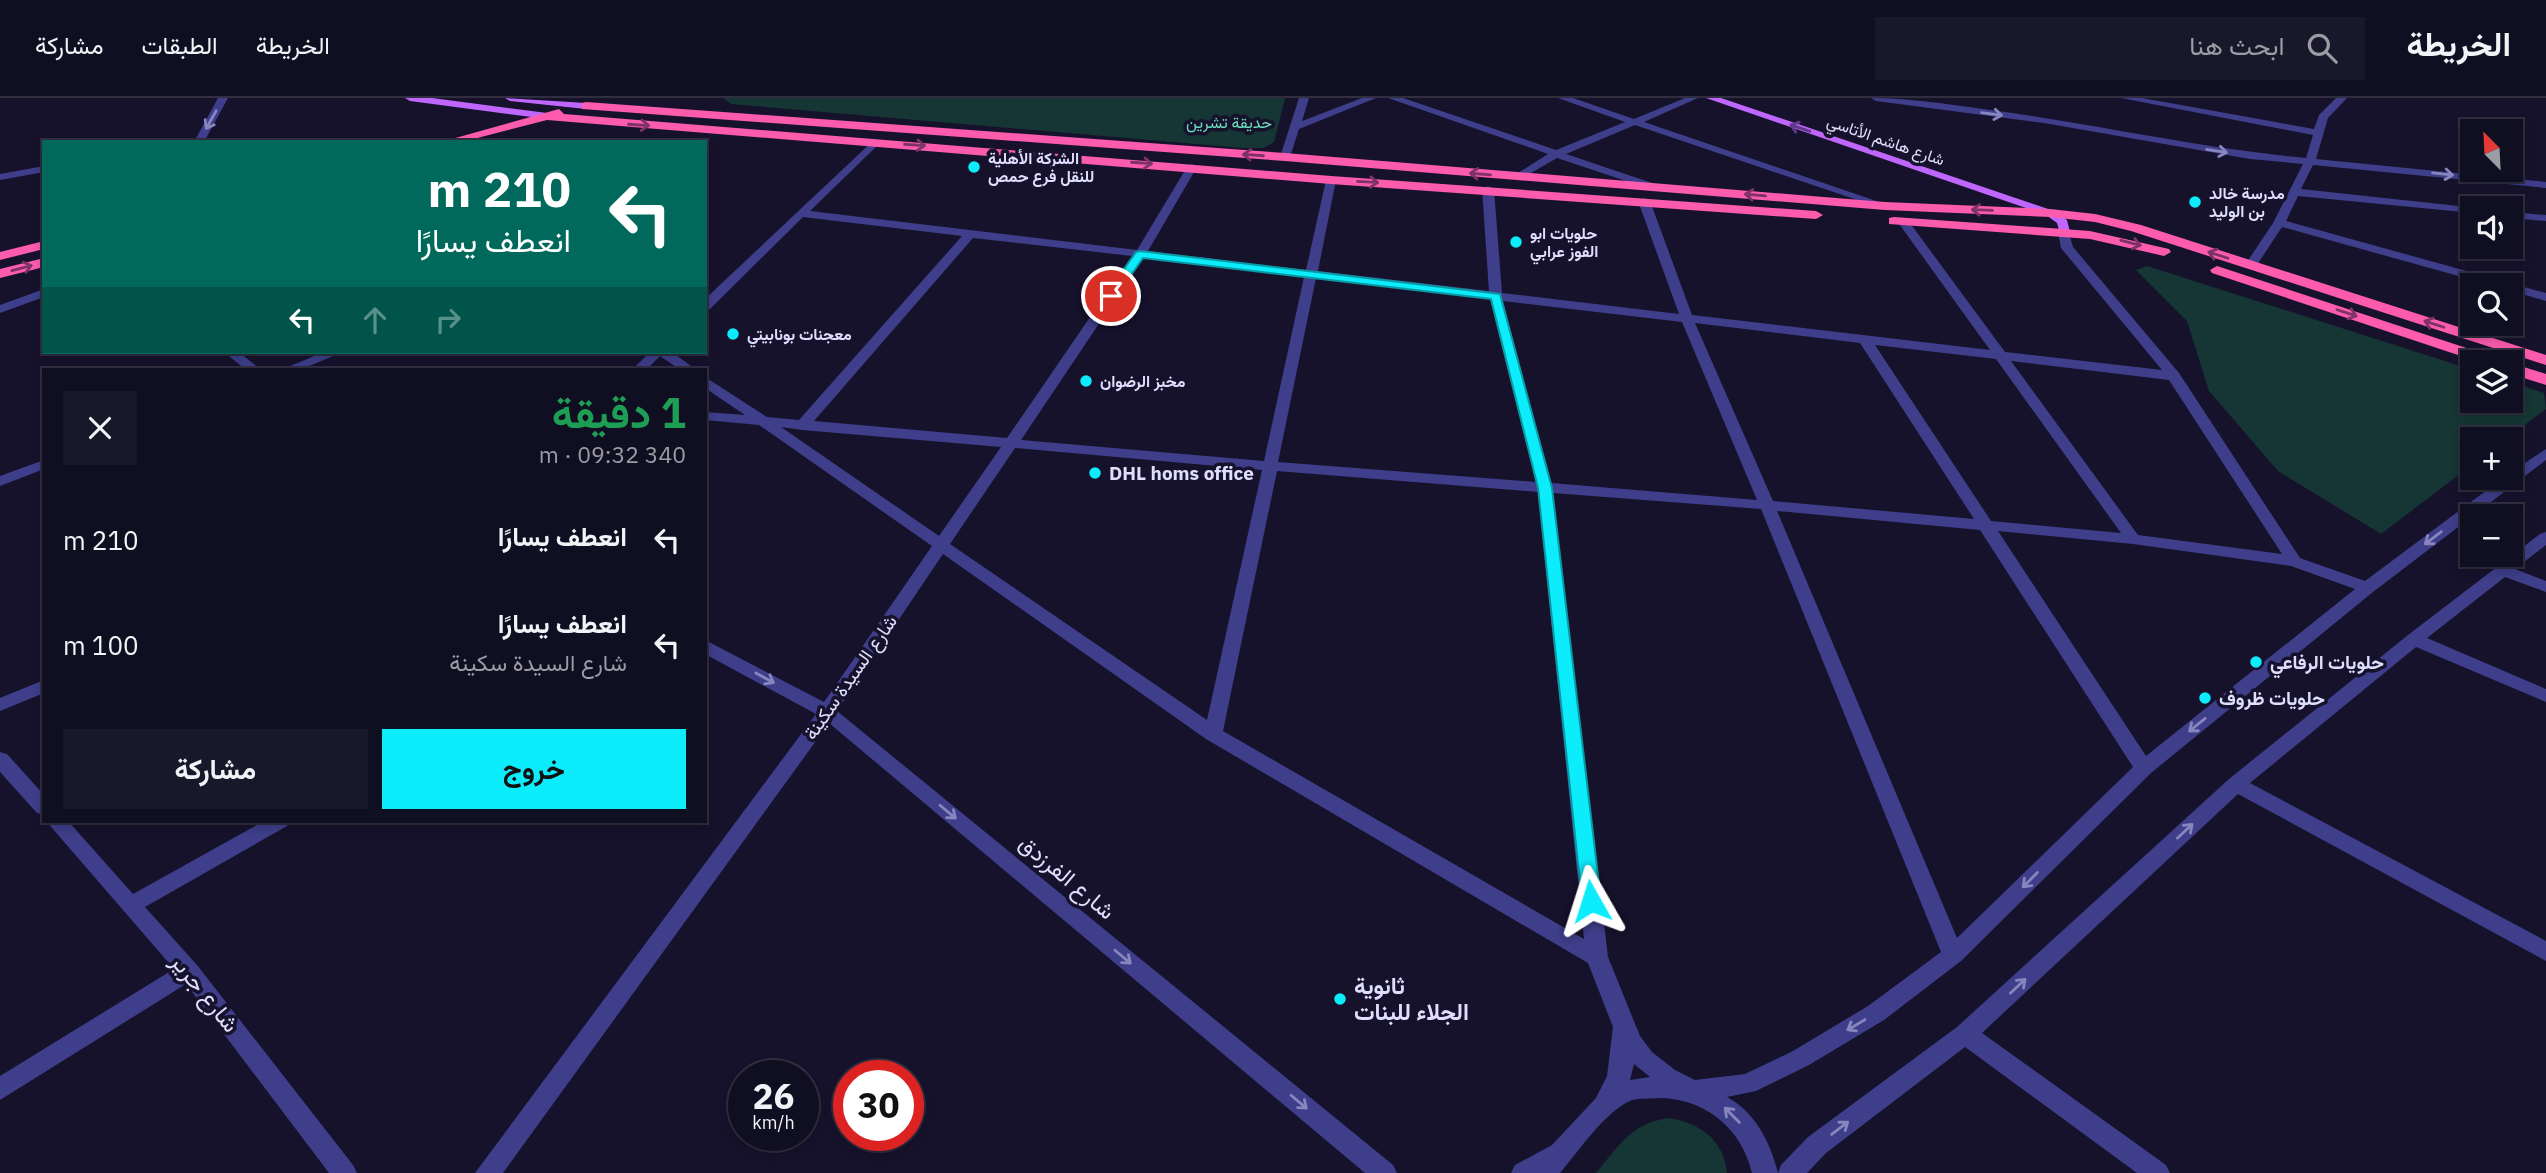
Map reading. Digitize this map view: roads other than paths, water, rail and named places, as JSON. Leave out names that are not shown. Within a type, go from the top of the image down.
[{"type":"highway","points":[[455,140],[586,106],[650,98]]},
{"type":"highway","points":[[496,140],[615,103],[1518,177],[1647,194],[1903,221],[2064,232],[2122,240],[2157,249],[2460,351]]},
{"type":"highway","points":[[547,116],[1331,180],[1488,190],[1647,194],[2050,213],[2112,222],[2546,360]]},
{"type":"highway","points":[[0,256],[42,246]]},
{"type":"highway","points":[[0,274],[42,263]]},
{"type":"highway","points":[[2523,372],[2546,380]]},
{"type":"main road","points":[[410,98],[547,116]]},
{"type":"main road","points":[[510,98],[586,106]]},
{"type":"main road","name":"شارع هاشم الأتاسي","points":[[1711,98],[2050,213]]},
{"type":"main road","points":[[2050,213],[2063,222],[2064,232]]},
{"type":"street","points":[[198,140],[223,98]]},
{"type":"street","points":[[1285,157],[1304,98]]},
{"type":"street","points":[[1296,127],[1371,98]]},
{"type":"street","points":[[1393,98],[1558,154],[1647,194],[1687,318],[1953,956]]},
{"type":"street","points":[[1563,98],[1885,206]]},
{"type":"street","points":[[1518,177],[1558,154],[1693,98]]},
{"type":"street","points":[[1876,98],[2054,122],[2237,154],[2546,185]]},
{"type":"street","points":[[2126,98],[2319,133]]},
{"type":"street","points":[[2250,265],[2279,223],[2310,161],[2323,117],[2342,98]]},
{"type":"street","points":[[707,304],[875,142]]},
{"type":"street","name":"شارع السيدة سكينة","points":[[488,1173],[827,712],[1140,254],[1192,167]]},
{"type":"street","points":[[0,177],[42,169]]},
{"type":"street","points":[[1213,734],[1331,180]]},
{"type":"street","points":[[1488,190],[1496,296],[1545,488],[1597,957],[1631,1042],[1644,1059],[1667,1077],[1725,1107],[1749,1132],[1763,1160],[1765,1173]]},
{"type":"street","points":[[2294,192],[2460,210]]},
{"type":"street","points":[[803,214],[2174,376]]},
{"type":"street","points":[[2523,216],[2546,218]]},
{"type":"street","points":[[1903,221],[2133,539]]},
{"type":"street","points":[[2279,223],[2460,273]]},
{"type":"street","points":[[2064,232],[2067,248],[2174,376],[2294,561]]},
{"type":"street","points":[[802,426],[970,234]]},
{"type":"street","points":[[2523,290],[2546,297]]},
{"type":"street","points":[[0,309],[42,294]]},
{"type":"street","points":[[1865,340],[2144,768]]},
{"type":"street","points":[[234,354],[252,368]]},
{"type":"street","points":[[293,368],[331,354]]},
{"type":"street","points":[[300,368],[337,354]]},
{"type":"street","points":[[641,368],[655,354]]},
{"type":"street","points":[[666,354],[687,368]]},
{"type":"street","points":[[707,382],[1213,734],[1597,957]]},
{"type":"street","points":[[707,416],[1270,466],[1767,505],[2133,539],[2294,561],[2367,588]]},
{"type":"street","points":[[1604,1105],[1630,1090],[1662,1086],[1693,1091],[1748,1084],[1801,1058],[1876,1013],[1953,956],[2144,768],[2367,588],[2546,453]]},
{"type":"street","points":[[0,481],[42,465]]},
{"type":"street","points":[[1790,1173],[1817,1145],[1965,1034],[2236,784],[2414,639],[2546,537]]},
{"type":"street","points":[[2503,570],[2546,587]]},
{"type":"street","points":[[2414,639],[2546,696]]},
{"type":"street","name":"شارع الفرزدق","points":[[707,647],[827,712],[1384,1172]]},
{"type":"street","points":[[0,705],[42,688]]},
{"type":"street","points":[[0,758],[42,806]]},
{"type":"street","points":[[2236,784],[2546,952]]},
{"type":"street","name":"شارع جرير","points":[[57,823],[189,971],[344,1173]]},
{"type":"street","points":[[131,905],[276,823]]},
{"type":"street","points":[[0,1090],[189,971]]},
{"type":"street","points":[[1544,1173],[1604,1105],[1622,1073],[1625,1053],[1619,1015]]},
{"type":"street","points":[[1965,1034],[2157,1173]]},
{"type":"street","points":[[1524,1173],[1569,1144]]},
{"type":"place","name":"الشركة الأهلية للنقل فرع حمص","points":[[974,167]]},
{"type":"place","name":"مدرسة خالد بن الوليد","points":[[2195,202]]},
{"type":"place","name":"حلويات ابو الفوز عرابي","points":[[1516,242]]},
{"type":"place","name":"معجنات بونابيتي","points":[[733,334]]},
{"type":"place","name":"مخبز الرضوان","points":[[1086,381]]},
{"type":"place","name":"DHL homs office","points":[[1095,473]]},
{"type":"place","name":"حلويات الرفاعي","points":[[2256,662]]},
{"type":"place","name":"حلويات ظروف","points":[[2205,698]]},
{"type":"place","name":"ثانوية الجلاء للبنات","points":[[1340,999]]},
{"type":"park label","name":"حديقة تشرين","points":[[1229,122]]}]
